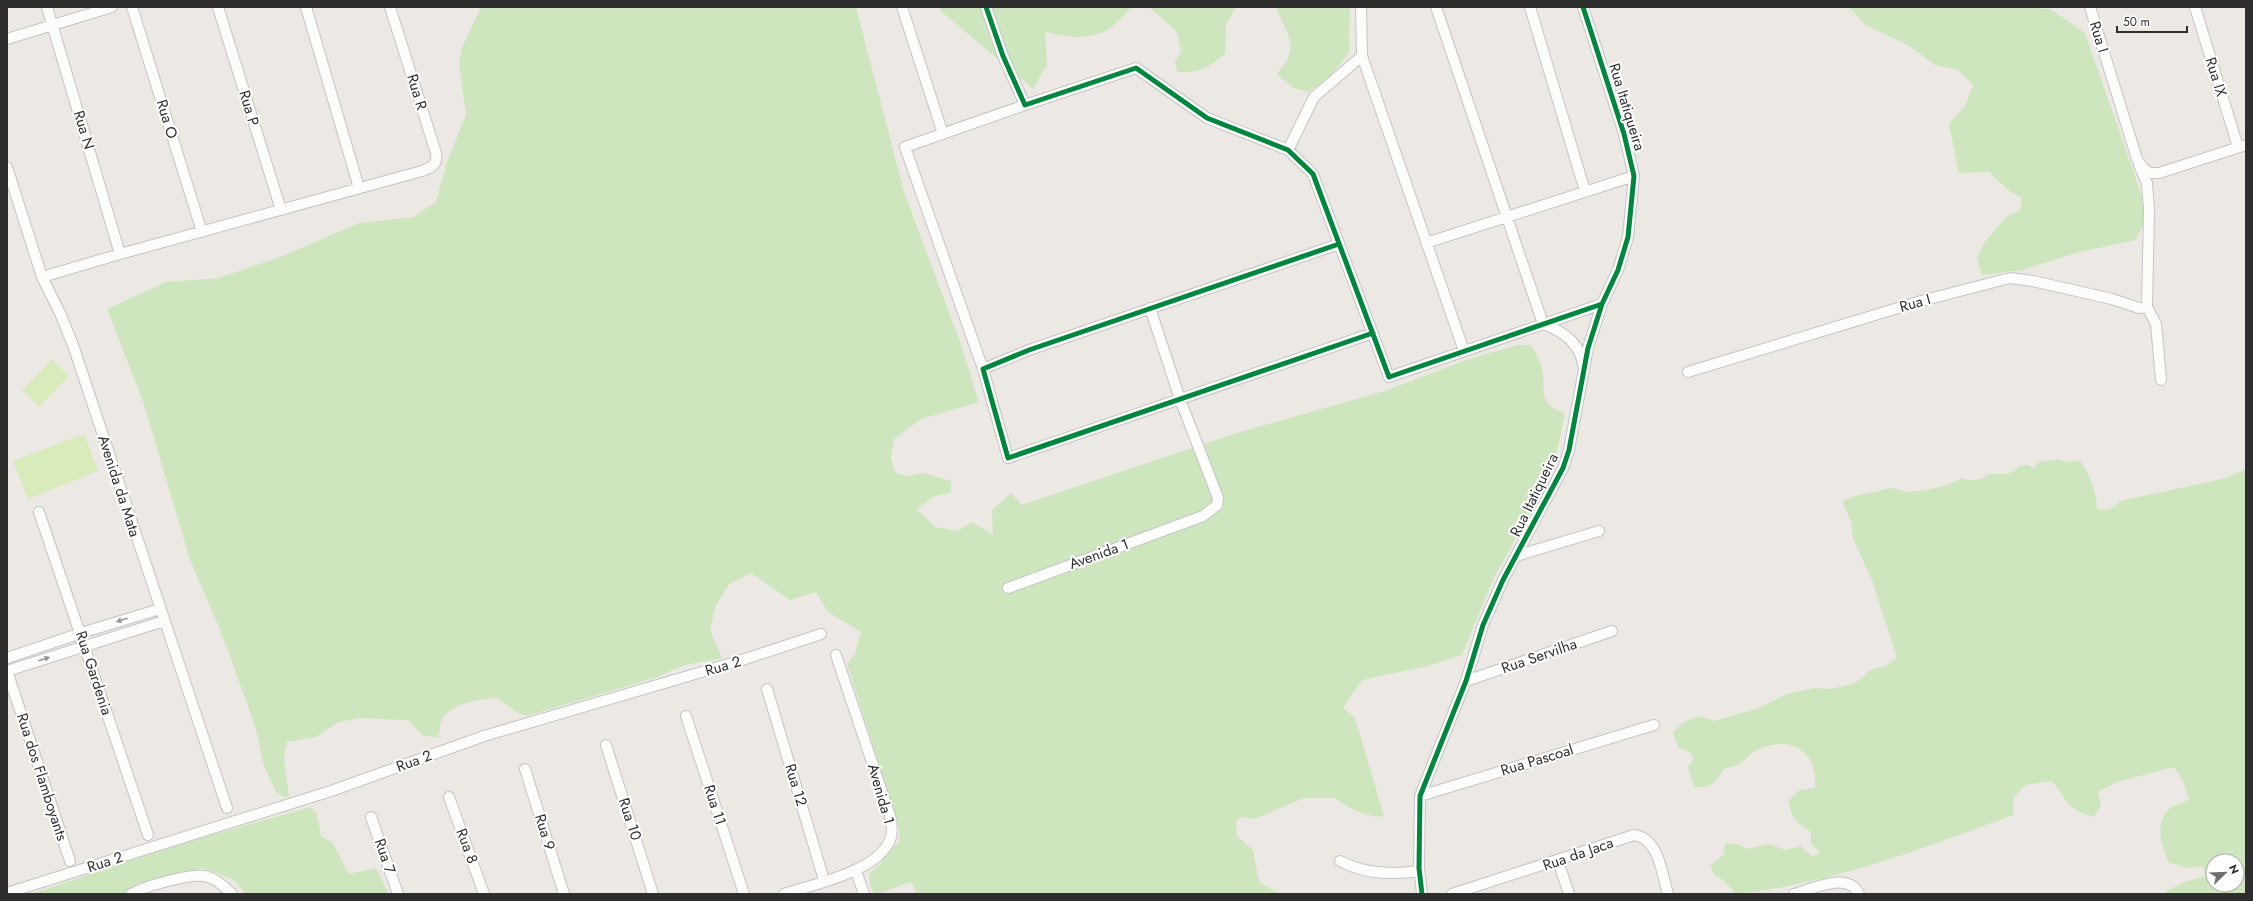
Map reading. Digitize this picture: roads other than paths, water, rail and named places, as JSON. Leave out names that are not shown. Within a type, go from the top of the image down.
[{"type":"street","name":"Rua N","points":[[46,7],[120,254]]},
{"type":"street","points":[[7,40],[112,7]]},
{"type":"street","name":"Rua O","points":[[132,7],[202,232]]},
{"type":"street","name":"Rua P","points":[[218,7],[281,210]]},
{"type":"street","points":[[42,277],[359,188],[306,7]]},
{"type":"street","name":"Rua R","points":[[359,188],[422,171],[435,164],[436,153],[390,7]]},
{"type":"street","points":[[902,7],[943,134]]},
{"type":"street","points":[[986,7],[1003,56],[1026,105]]},
{"type":"street","points":[[1361,7],[1362,56],[1464,351]]},
{"type":"street","points":[[1436,7],[1543,324]]},
{"type":"street","points":[[1530,7],[1585,191]]},
{"type":"street","name":"Rua Itatiqueira","points":[[1422,894],[1419,871],[1420,796],[1466,681],[1483,625],[1503,580],[1563,468],[1569,450],[1580,383],[1602,304],[1618,270],[1628,237],[1634,176],[1624,134],[1583,7]]},
{"type":"street","name":"Rua I","points":[[2090,7],[2137,159],[2147,183],[2149,209],[2147,307],[2156,324],[2161,380]]},
{"type":"street","name":"Rua IX","points":[[2195,7],[2242,146]]},
{"type":"street","points":[[1288,150],[1314,97],[1362,56]]},
{"type":"street","points":[[1373,333],[1008,458],[983,369],[905,147],[1136,68],[1207,118],[1288,150],[1313,174],[1373,333],[1389,377],[1602,304]]},
{"type":"street","points":[[2147,183],[2159,173],[2242,146]]},
{"type":"street","name":"Rua I","points":[[2137,159],[2143,168],[2150,173],[2159,173]]},
{"type":"street","name":"Avenida da Mata","points":[[7,167],[42,277],[60,313],[72,345],[227,808]]},
{"type":"street","points":[[1426,243],[1634,176]]},
{"type":"street","points":[[983,369],[1030,350],[1339,244]]},
{"type":"street","name":"Rua I","points":[[1688,372],[1921,301],[2010,278],[2034,281],[2112,299],[2139,308],[2147,307]]},
{"type":"street","name":"Avenida 1","points":[[1008,588],[1190,521],[1213,510],[1217,505],[1218,498],[1180,399],[1150,308]]},
{"type":"street","points":[[1543,324],[1556,329],[1575,344],[1581,354],[1583,368],[1580,383]]},
{"type":"street","name":"Rua Gardenia","points":[[39,512],[148,835]]},
{"type":"street","points":[[1516,556],[1600,531]]},
{"type":"street","points":[[7,658],[81,633],[160,609]]},
{"type":"street","points":[[7,671],[164,622]]},
{"type":"street","name":"Rua Servilha","points":[[1466,681],[1612,631]]},
{"type":"street","name":"Rua 2","points":[[7,893],[334,790],[484,736],[739,661],[821,634]]},
{"type":"street","name":"Avenida 1","points":[[784,894],[856,871],[875,858],[887,847],[892,836],[891,819],[836,655]]},
{"type":"street","name":"Rua dos Flamboyants","points":[[7,671],[70,861]]},
{"type":"street","name":"Rua 12","points":[[767,689],[824,880]]},
{"type":"street","name":"Rua 11","points":[[686,716],[744,894]]},
{"type":"street","name":"Rua Pascoal","points":[[1420,796],[1654,725]]},
{"type":"street","name":"Rua 10","points":[[606,745],[653,894]]},
{"type":"street","name":"Rua 9","points":[[526,769],[564,894]]},
{"type":"street","name":"Rua 8","points":[[449,797],[484,894]]},
{"type":"street","name":"Rua 7","points":[[371,817],[398,894]]},
{"type":"street","name":"Rua da Jaca","points":[[1452,894],[1558,861],[1634,835],[1647,839],[1653,847],[1668,894]]},
{"type":"street","points":[[1340,861],[1355,869],[1376,872],[1403,873],[1419,871]]},
{"type":"street","points":[[1558,861],[1570,894]]},
{"type":"street","points":[[856,871],[864,894]]},
{"type":"street","points":[[131,894],[173,880],[204,876],[222,885],[232,894]]},
{"type":"street","points":[[1794,894],[1841,882],[1851,885],[1859,894]]}]
